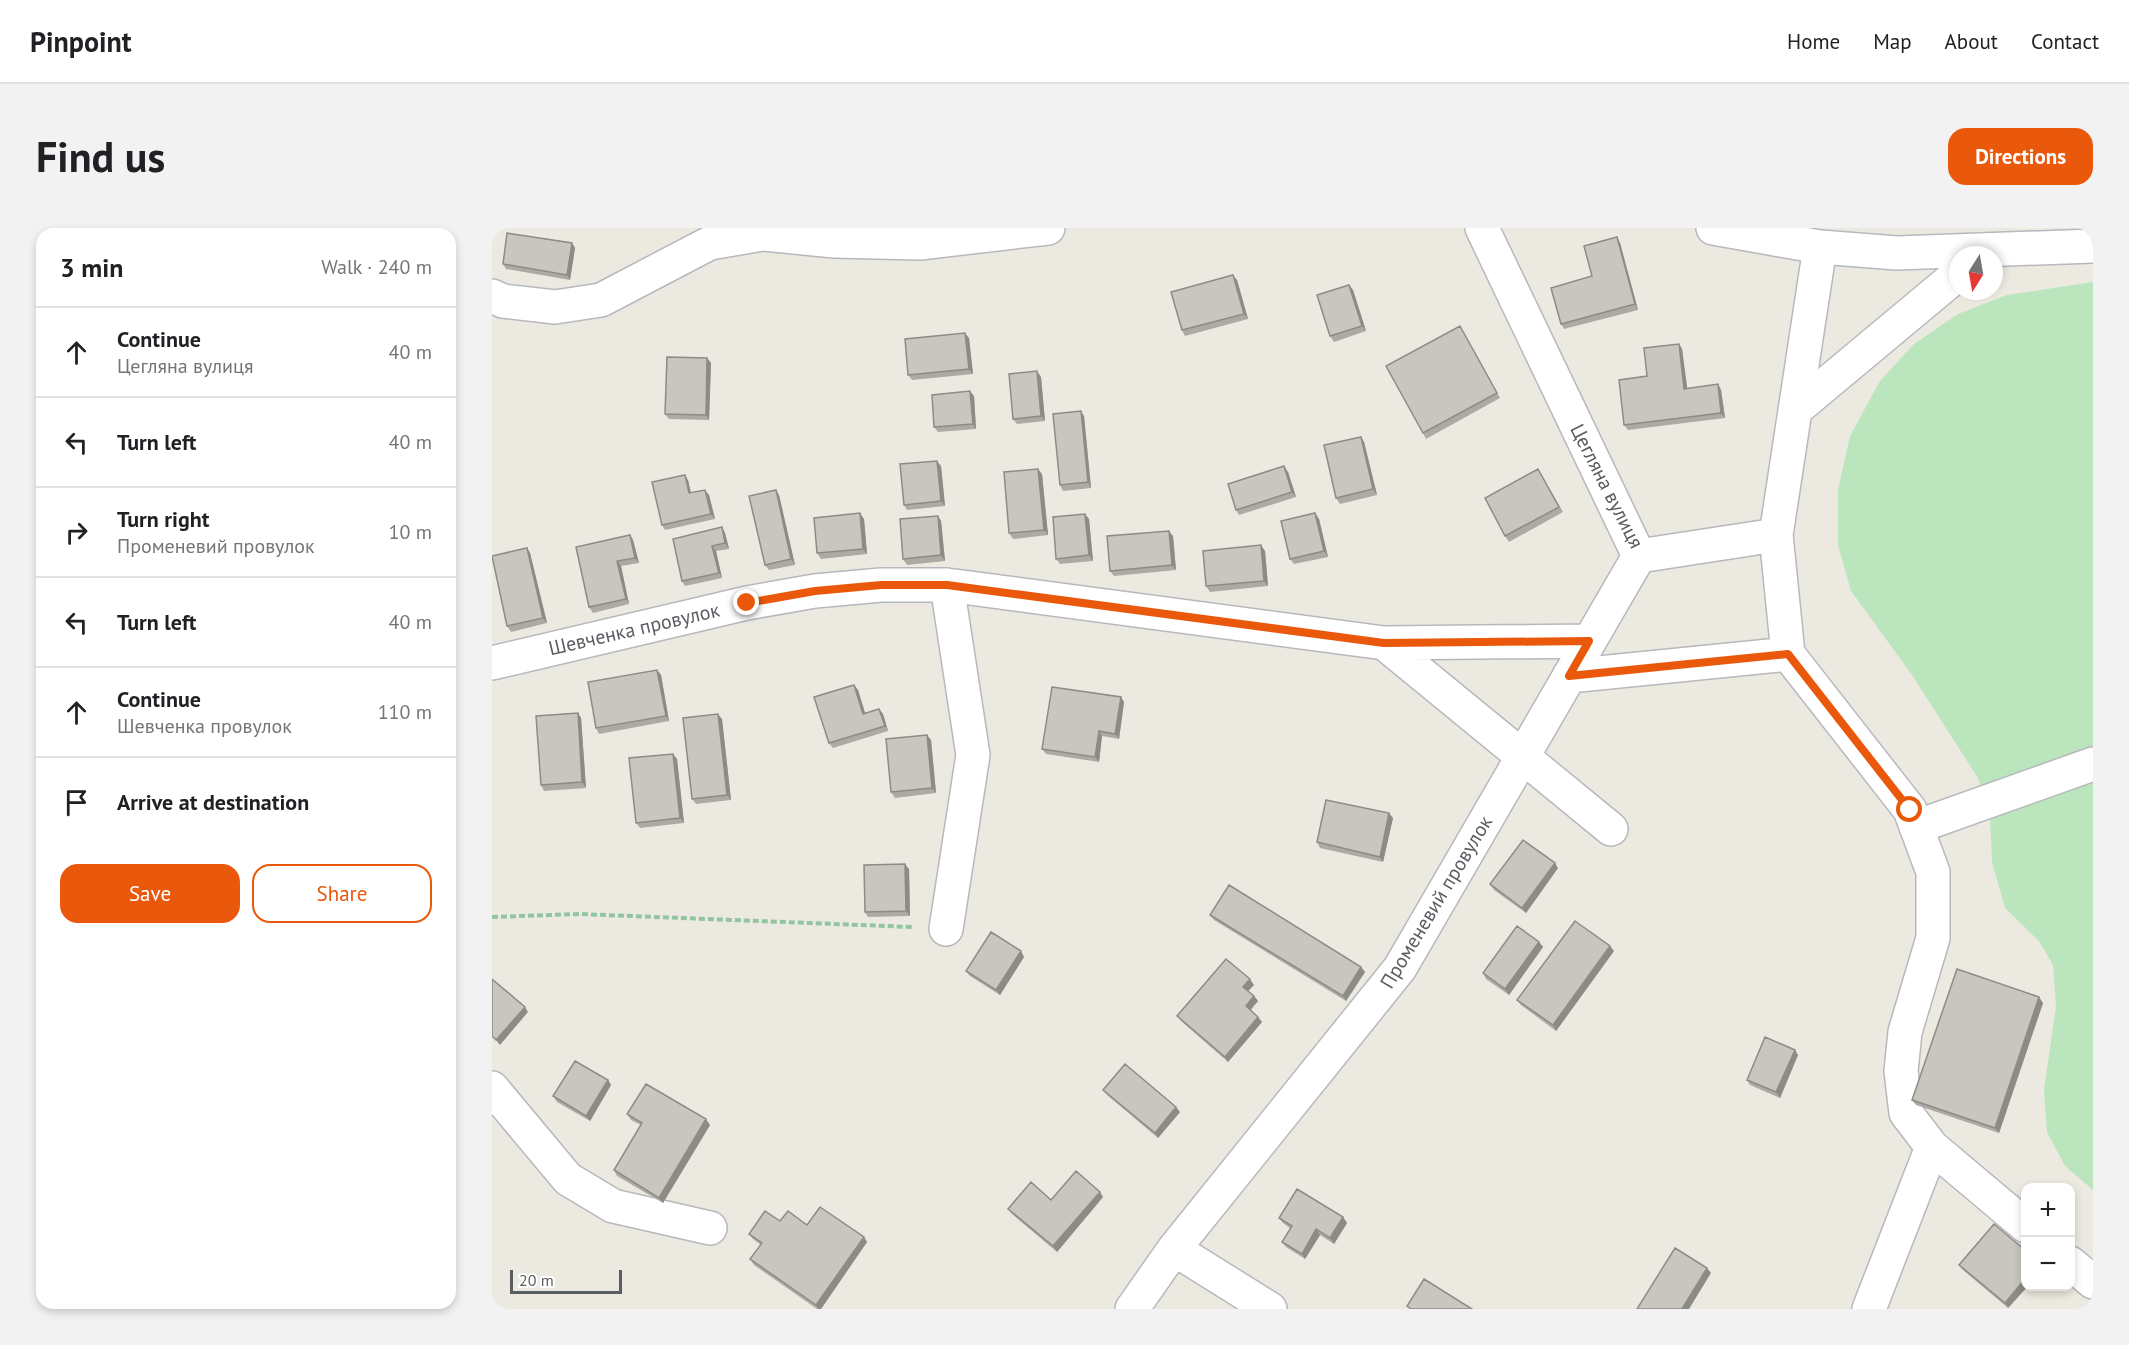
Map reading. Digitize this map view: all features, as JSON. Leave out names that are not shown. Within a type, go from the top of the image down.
[{"type":"street","points":[[492,296],[503,301],[555,307],[601,300],[710,243],[764,234],[834,241],[920,243],[1048,228]]},
{"type":"street","name":"Цегляна вулиця","points":[[1482,228],[1639,556],[1776,535]]},
{"type":"street","points":[[1713,228],[1783,234],[1820,248],[1897,253],[1949,253]]},
{"type":"street","points":[[2003,252],[2093,246]]},
{"type":"street","points":[[1820,248],[1776,535],[1788,654],[1910,810],[1933,872],[1933,938],[1905,1032],[1900,1071],[1906,1113],[1932,1147],[2021,1223]]},
{"type":"street","points":[[1795,410],[1949,282]]},
{"type":"street","name":"Променевий провулок","points":[[1132,1309],[1174,1249],[1400,968],[1639,556]]},
{"type":"street","name":"Шевченка провулок","points":[[492,663],[747,603],[815,591],[881,585],[947,585],[1384,643],[1589,641]]},
{"type":"street","points":[[946,928],[973,755],[947,585]]},
{"type":"street","points":[[1384,643],[1611,829]]},
{"type":"street","points":[[1569,676],[1788,654]]},
{"type":"street","points":[[1916,826],[2093,764]]},
{"type":"street","points":[[492,1088],[510,1106],[568,1179],[613,1206],[710,1228]]},
{"type":"street","points":[[1869,1309],[1932,1147]]},
{"type":"street","points":[[1174,1249],[1270,1309]]},
{"type":"street","points":[[2075,1267],[2093,1282]]},
{"type":"path","points":[[492,917],[579,914],[946,928]]},
{"type":"green space","points":[[2093,282],[2093,1190],[2065,1166],[2047,1132],[2044,1090],[2056,1006],[2053,965],[2039,941],[2005,908],[1992,862],[1990,817],[1978,778],[1912,675],[1851,591],[1838,545],[1838,490],[1850,436],[1880,381],[1914,344],[1958,314],[1994,300],[2003,300],[2003,297]]},
{"type":"building","points":[[507,233],[572,243],[567,275],[503,264]]},
{"type":"building","points":[[1617,237],[1635,304],[1561,324],[1551,288],[1592,276],[1584,246]]},
{"type":"building","points":[[1233,275],[1244,314],[1182,330],[1171,292]]},
{"type":"building","points":[[1349,285],[1362,326],[1330,336],[1317,295]]},
{"type":"building","points":[[1460,326],[1497,393],[1423,433],[1386,366]]},
{"type":"building","points":[[965,333],[969,369],[908,375],[905,339]]},
{"type":"building","points":[[1679,344],[1684,389],[1718,384],[1721,413],[1624,425],[1619,380],[1647,376],[1644,348]]},
{"type":"building","points":[[667,357],[707,358],[706,415],[665,414]]},
{"type":"building","points":[[1037,371],[1041,416],[1013,419],[1009,374]]},
{"type":"building","points":[[970,391],[973,424],[934,427],[932,395]]},
{"type":"building","points":[[1081,411],[1088,482],[1060,485],[1053,414]]},
{"type":"building","points":[[1361,437],[1373,489],[1336,498],[1324,445]]},
{"type":"building","points":[[937,461],[941,501],[904,505],[900,464]]},
{"type":"building","points":[[1284,466],[1292,492],[1236,510],[1228,484]]},
{"type":"building","points":[[1038,469],[1044,530],[1009,533],[1004,472]]},
{"type":"building","points":[[1538,469],[1559,507],[1505,536],[1485,498]]},
{"type":"building","points":[[685,475],[689,493],[705,490],[711,514],[662,525],[652,482]]},
{"type":"building","points":[[776,490],[791,559],[765,565],[749,496]]},
{"type":"building","points":[[860,513],[863,549],[817,553],[814,518]]},
{"type":"building","points":[[1315,513],[1324,551],[1290,559],[1281,521]]},
{"type":"building","points":[[1085,514],[1089,555],[1056,559],[1053,517]]},
{"type":"building","points":[[938,516],[941,555],[903,559],[900,519]]},
{"type":"building","points":[[722,527],[725,543],[712,546],[719,573],[682,581],[673,539]]},
{"type":"building","points":[[1169,531],[1172,565],[1110,571],[1107,536]]},
{"type":"building","points":[[630,535],[635,558],[617,561],[626,599],[589,607],[576,547]]},
{"type":"building","points":[[1261,545],[1264,581],[1206,586],[1203,551]]},
{"type":"building","points":[[527,548],[543,618],[507,626],[492,556]]},
{"type":"building","points":[[657,670],[666,716],[596,728],[588,682]]},
{"type":"building","points":[[854,685],[863,714],[879,709],[885,726],[829,743],[814,697]]},
{"type":"building","points":[[1052,687],[1121,697],[1115,734],[1099,731],[1095,757],[1042,749]]},
{"type":"building","points":[[578,713],[582,782],[541,785],[536,716]]},
{"type":"building","points":[[718,714],[727,795],[692,799],[683,718]]},
{"type":"building","points":[[927,735],[932,788],[891,792],[886,739]]},
{"type":"building","points":[[673,754],[680,818],[636,823],[629,758]]},
{"type":"building","points":[[1326,800],[1389,813],[1380,857],[1317,842]]},
{"type":"building","points":[[1523,840],[1555,863],[1522,908],[1490,884]]},
{"type":"building","points":[[905,864],[906,911],[865,912],[864,865]]},
{"type":"building","points":[[1229,885],[1361,967],[1343,996],[1210,915]]},
{"type":"building","points":[[1575,921],[1610,946],[1553,1025],[1517,1000]]},
{"type":"building","points":[[1517,926],[1539,942],[1505,989],[1483,973]]},
{"type":"building","points":[[991,932],[1021,951],[996,990],[966,971]]},
{"type":"building","points":[[1226,959],[1250,979],[1243,987],[1254,996],[1246,1006],[1258,1017],[1225,1057],[1177,1016]]},
{"type":"building","points":[[1957,969],[2039,997],[1995,1128],[1912,1100]]},
{"type":"building","points":[[492,979],[525,1007],[496,1040],[492,1036]]},
{"type":"building","points":[[1765,1037],[1795,1050],[1776,1092],[1747,1080]]},
{"type":"building","points":[[575,1061],[608,1080],[586,1116],[553,1096]]},
{"type":"building","points":[[1125,1064],[1176,1107],[1155,1133],[1103,1090]]},
{"type":"building","points":[[646,1084],[706,1119],[659,1198],[614,1170],[642,1123],[627,1114]]},
{"type":"building","points":[[1076,1171],[1100,1192],[1053,1246],[1008,1209],[1031,1182],[1051,1200]]},
{"type":"building","points":[[1297,1189],[1343,1217],[1330,1238],[1316,1229],[1302,1254],[1282,1242],[1292,1226],[1279,1218]]},
{"type":"building","points":[[820,1207],[864,1237],[816,1305],[750,1259],[762,1243],[749,1234],[765,1211],[780,1221],[788,1211],[807,1225]]},
{"type":"building","points":[[1994,1224],[2021,1247],[2021,1284],[2005,1303],[1959,1265]]},
{"type":"building","points":[[1675,1248],[1707,1268],[1682,1309],[1637,1309]]},
{"type":"building","points":[[1424,1279],[1472,1309],[1411,1309],[1407,1306]]},
{"type":"route","points":[[747,603],[815,591],[881,585],[947,585],[1384,643],[1589,641],[1569,676],[1788,654],[1910,810]]}]
